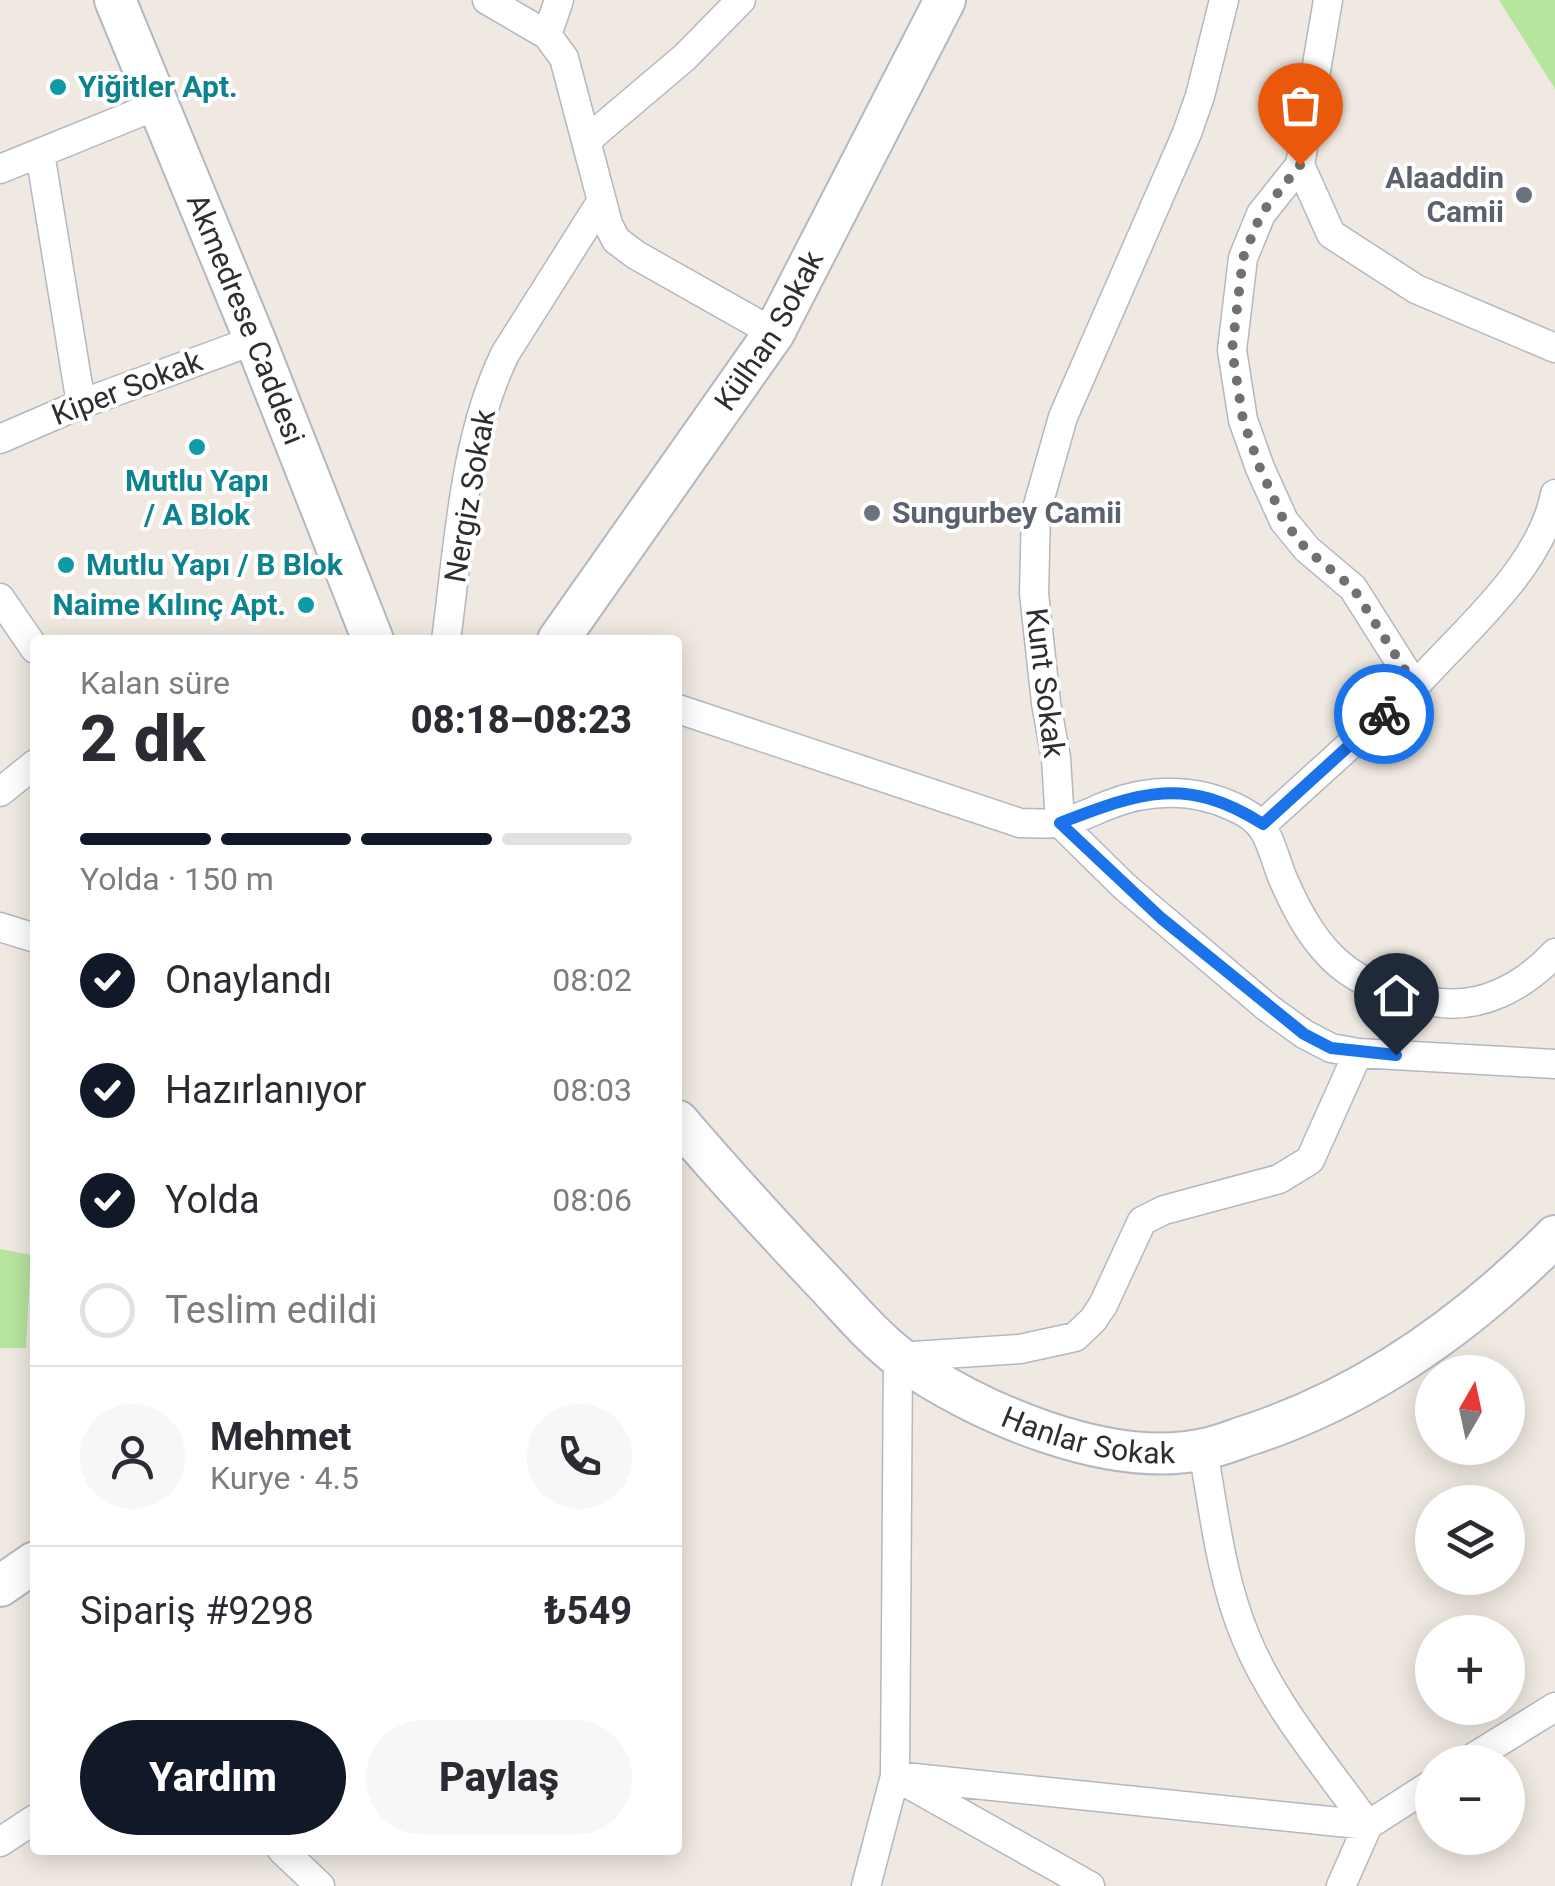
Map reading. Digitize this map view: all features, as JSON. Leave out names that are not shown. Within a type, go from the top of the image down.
[{"type":"street","name":"Akmedrese Caddesi","points":[[115,0],[371,635]]},
{"type":"street","points":[[487,0],[547,36],[564,58],[600,202],[616,240],[774,333]]},
{"type":"street","points":[[547,36],[559,0]]},
{"type":"street","points":[[586,140],[675,66],[740,0]]},
{"type":"street","name":"Külhan Sokak","points":[[562,635],[774,333],[945,0]]},
{"type":"street","name":"Kunt Sokak","points":[[1060,823],[1056,758],[1034,593],[1036,512],[1063,417],[1187,133],[1224,0]]},
{"type":"street","points":[[1328,0],[1300,165],[1261,214],[1243,258],[1232,350],[1243,420],[1284,521],[1306,549],[1353,588],[1415,686]]},
{"type":"street","points":[[0,169],[158,105]]},
{"type":"street","points":[[40,153],[82,404]]},
{"type":"street","points":[[1300,165],[1331,234],[1416,288],[1555,348]]},
{"type":"street","name":"Nergiz Sokak","points":[[447,635],[471,463],[492,381],[600,202]]},
{"type":"street","name":"Kiper Sokak","points":[[0,439],[255,340]]},
{"type":"street","points":[[1263,824],[1415,686],[1523,566],[1554,503]]},
{"type":"street","points":[[0,598],[30,642]]},
{"type":"street","points":[[682,711],[1020,823],[1060,823],[1119,801],[1173,792],[1205,796],[1237,808],[1263,824],[1308,928],[1340,965],[1360,981],[1403,997],[1445,1004],[1488,999],[1518,987],[1555,953]]},
{"type":"street","points":[[0,792],[30,768]]},
{"type":"street","points":[[1060,823],[1124,886],[1268,1008],[1331,1048],[1358,1053],[1555,1064]]},
{"type":"street","points":[[0,927],[30,936]]},
{"type":"street","points":[[866,1886],[895,1776],[898,1356],[1020,1350],[1074,1337],[1103,1305],[1142,1221],[1164,1210],[1279,1180],[1310,1160],[1358,1053]]},
{"type":"street","name":"Hanlar Sokak","points":[[682,1126],[750,1203],[898,1356],[1018,1423],[1085,1444],[1150,1452],[1203,1450],[1344,1397],[1457,1323],[1555,1236]]},
{"type":"street","points":[[1203,1450],[1222,1559],[1246,1638],[1289,1716],[1368,1824]]},
{"type":"street","points":[[0,1586],[30,1565]]},
{"type":"street","points":[[1493,1745],[1555,1706]]},
{"type":"street","points":[[895,1776],[1368,1824]]},
{"type":"street","points":[[895,1776],[1090,1886]]},
{"type":"street","points":[[1341,1886],[1368,1824],[1415,1795]]},
{"type":"street","points":[[0,1842],[30,1822]]},
{"type":"street","points":[[287,1855],[320,1886]]},
{"type":"green space","points":[[1499,0],[1555,0],[1555,89]]},
{"type":"green space","points":[[0,1249],[30,1255],[30,1274],[26,1348],[0,1348]]},
{"type":"way so far","points":[[1300,165],[1261,214],[1243,258],[1232,350],[1243,420],[1284,521],[1306,549],[1353,588],[1415,686],[1384,714]]},
{"type":"place","name":"Yiğitler Apt.","points":[[58,87]]},
{"type":"place","name":"Alaaddin Camii","points":[[1524,195]]},
{"type":"place","name":"Mutlu Yapı / A Blok","points":[[197,447]]},
{"type":"place","name":"Sungurbey Camii","points":[[872,513]]},
{"type":"place","name":"Mutlu Yapı / B Blok","points":[[66,565]]},
{"type":"place","name":"Naime Kılınç Apt.","points":[[306,605]]},
{"type":"route","points":[[1384,714],[1263,824],[1237,808],[1205,796],[1173,792],[1119,801],[1060,823],[1161,918],[1304,1034],[1331,1048],[1396,1055]]}]
